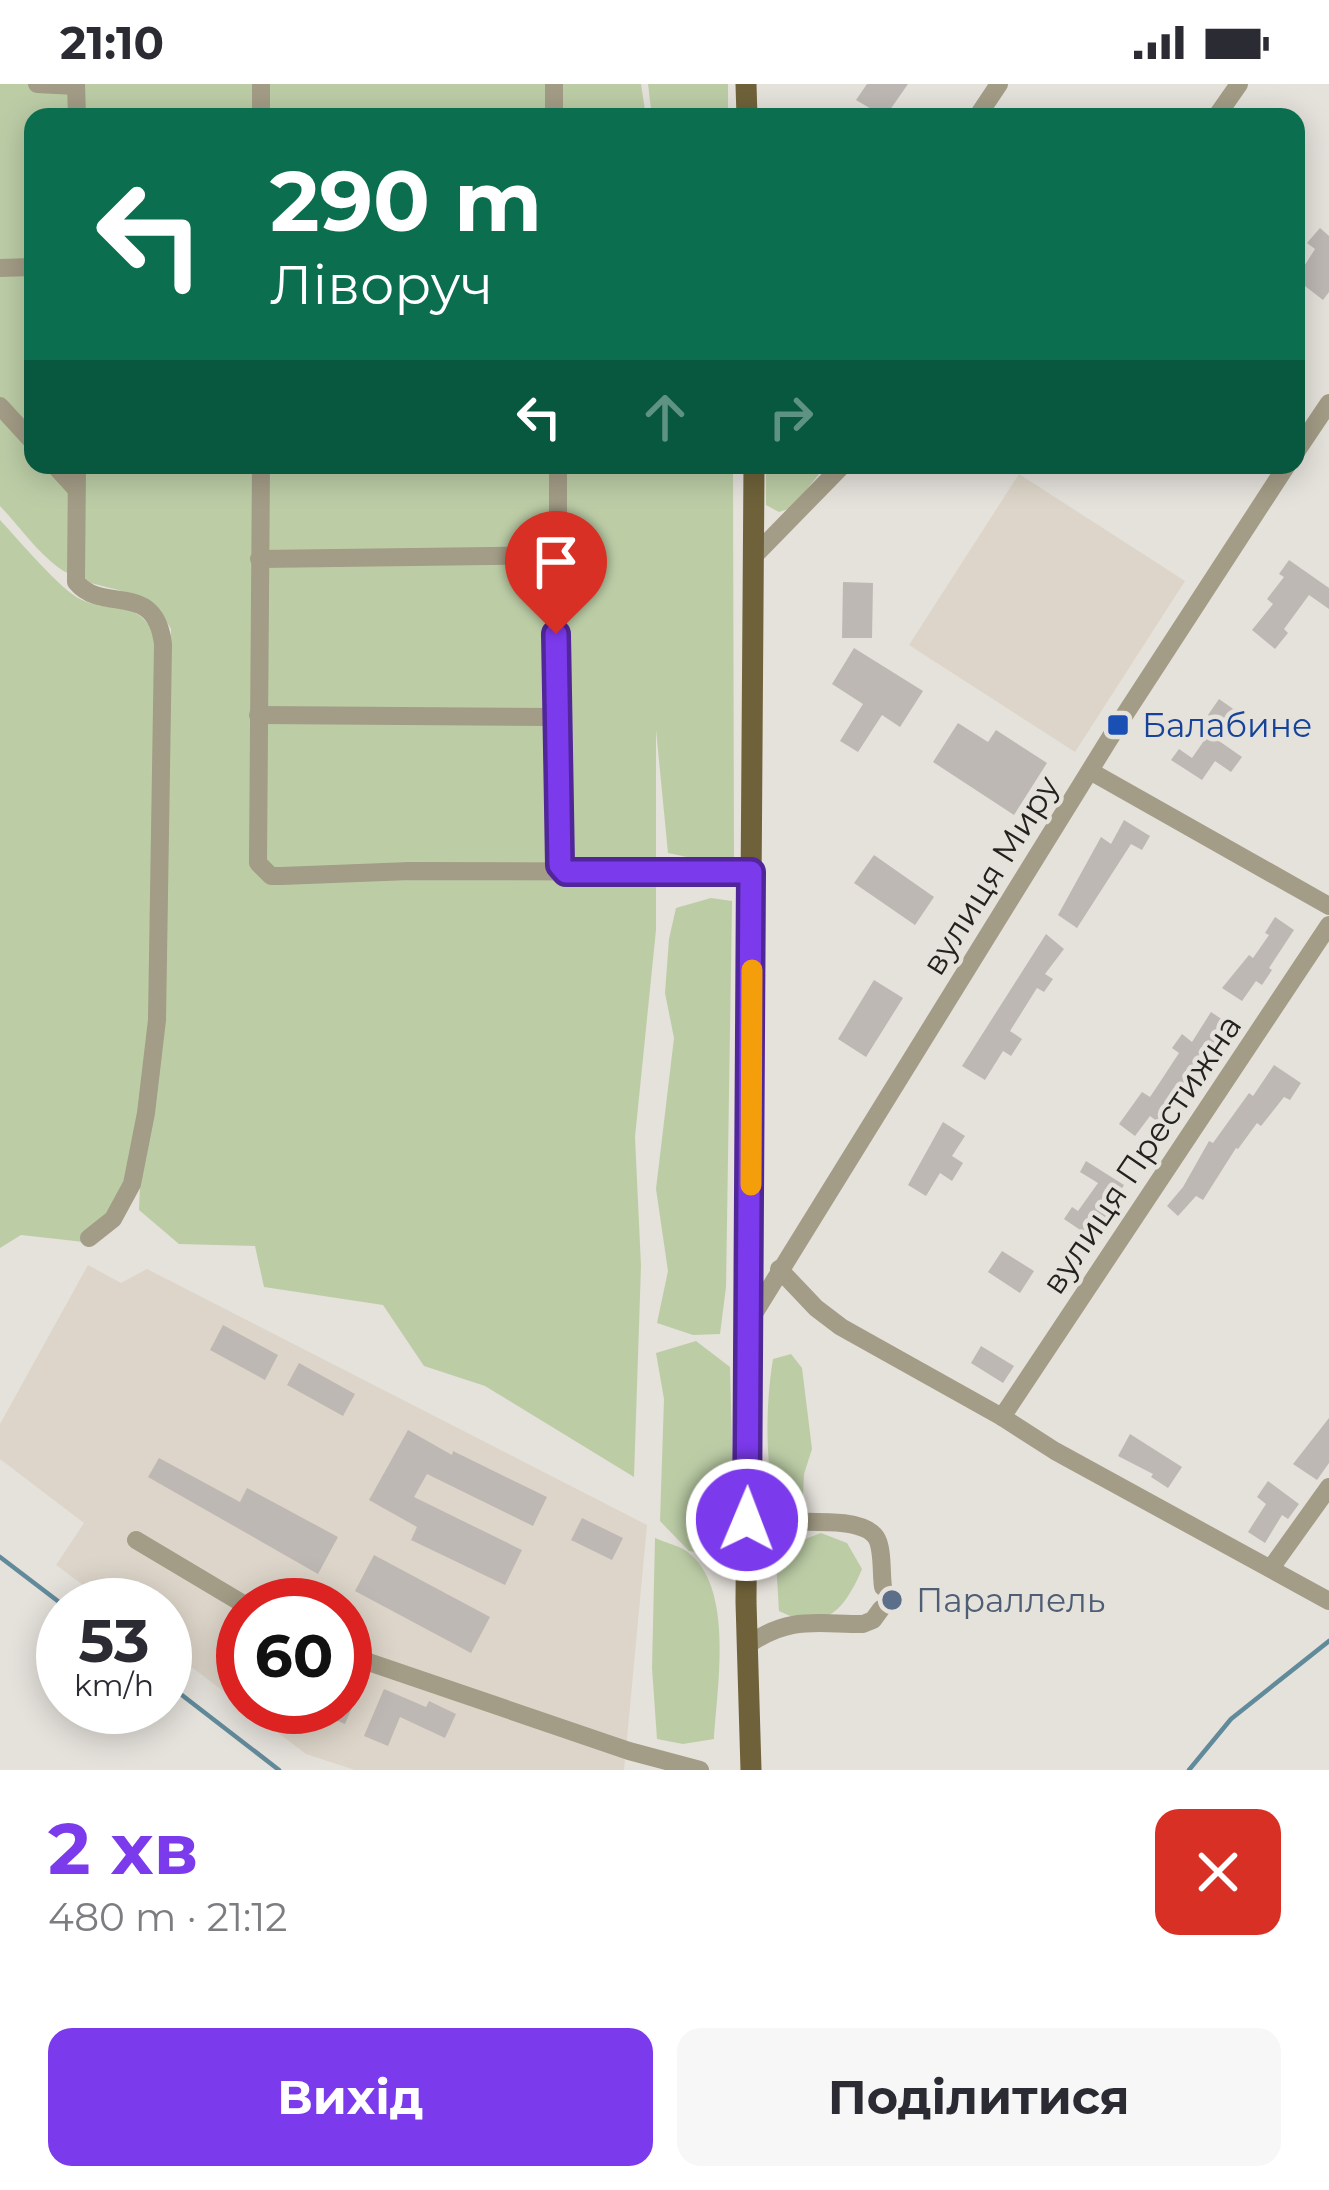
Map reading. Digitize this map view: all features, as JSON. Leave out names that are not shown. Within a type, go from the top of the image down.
[{"type":"main road","points":[[751,1770],[747,1520],[754,474]]},
{"type":"street","points":[[37,84],[76,85]]},
{"type":"street","points":[[1305,439],[1329,403]]},
{"type":"street","points":[[0,406],[24,432]]},
{"type":"street","points":[[62,474],[76,489]]},
{"type":"street","points":[[76,474],[76,582],[94,594],[140,604],[160,626],[163,644],[157,1021],[149,1090],[132,1184],[113,1220],[88,1238]]},
{"type":"street","points":[[261,474],[258,863],[271,876],[410,871],[751,872]]},
{"type":"street","points":[[557,474],[558,854],[566,872]]},
{"type":"street","points":[[754,555],[834,474]]},
{"type":"street","name":"вулиця Миру","points":[[750,1321],[1090,771],[1282,474]]},
{"type":"street","points":[[259,559],[557,554]]},
{"type":"street","points":[[258,715],[556,716]]},
{"type":"street","points":[[1090,771],[1329,906]]},
{"type":"street","name":"вулиця Престижна","points":[[1003,1417],[1329,925]]},
{"type":"street","points":[[779,1269],[841,1328],[1329,1601]]},
{"type":"street","points":[[1271,1568],[1329,1487]]},
{"type":"street","points":[[747,1520],[848,1522],[866,1527],[877,1539],[883,1587]]},
{"type":"street","points":[[136,1540],[216,1588]]},
{"type":"street","points":[[749,1644],[787,1624],[863,1624],[881,1609]]},
{"type":"street","points":[[372,1663],[629,1751],[700,1770]]},
{"type":"shaded area","points":[[1019,474],[1185,581],[1075,752],[909,645]]},
{"type":"shaded area","points":[[88,1265],[121,1283],[147,1269],[647,1525],[624,1770],[355,1770],[306,1754],[280,1734],[372,1734],[372,1578],[216,1578],[216,1686],[192,1667],[192,1578],[74,1578],[56,1565],[84,1523],[0,1459],[0,1424]]},
{"type":"green space","points":[[0,84],[641,84],[645,108],[24,108],[24,474],[733,474],[734,860],[715,863],[668,853],[656,730],[656,930],[635,1137],[641,1266],[634,1477],[485,1386],[424,1366],[383,1305],[264,1287],[255,1246],[179,1244],[139,1210],[143,1109],[137,1183],[93,1243],[21,1235],[0,1248],[0,520],[73,595],[132,611],[155,636],[154,928],[171,629],[160,613],[136,596],[59,568],[0,506]]},
{"type":"green space","points":[[648,84],[728,84],[728,108],[651,108]]},
{"type":"green space","points":[[766,474],[819,474],[792,508],[779,512],[766,505]]},
{"type":"green space","points":[[711,898],[732,901],[726,1287],[720,1334],[693,1335],[657,1323],[668,1271],[656,1189],[674,1038],[665,993],[669,939],[676,908]]},
{"type":"green space","points":[[696,1341],[730,1367],[734,1517],[712,1554],[689,1551],[660,1521],[664,1399],[656,1353]]},
{"type":"green space","points":[[791,1354],[802,1368],[812,1449],[804,1474],[802,1518],[778,1517],[769,1459],[773,1359]]},
{"type":"green space","points":[[821,1533],[847,1543],[862,1569],[848,1596],[821,1618],[809,1620],[779,1611],[776,1561],[792,1544]]},
{"type":"green space","points":[[655,1538],[690,1554],[713,1591],[720,1641],[714,1739],[683,1744],[657,1739],[652,1668]]},
{"type":"building","points":[[867,84],[908,84],[891,108],[870,108],[856,100]]},
{"type":"building","points":[[1320,228],[1329,236],[1329,292],[1323,300],[1305,286],[1305,265],[1315,249],[1307,243]]},
{"type":"building","points":[[1289,560],[1329,588],[1329,609],[1309,595],[1275,649],[1252,630],[1273,604],[1267,599],[1284,577],[1279,574]]},
{"type":"building","points":[[843,582],[873,583],[872,638],[842,638]]},
{"type":"building","points":[[854,648],[923,691],[900,727],[882,715],[858,752],[840,741],[863,704],[832,684]]},
{"type":"building","points":[[1219,699],[1239,713],[1219,741],[1242,757],[1231,772],[1215,761],[1202,780],[1171,760],[1179,749],[1192,758],[1217,722],[1208,715]]},
{"type":"building","points":[[958,723],[988,742],[996,730],[1047,763],[1014,815],[933,762]]},
{"type":"building","points":[[1124,820],[1150,836],[1142,850],[1131,844],[1077,928],[1058,915],[1101,837],[1111,844]]},
{"type":"building","points":[[874,855],[934,897],[915,925],[854,883]]},
{"type":"building","points":[[1275,917],[1294,930],[1262,985],[1256,981],[1242,1001],[1222,988],[1249,955],[1253,958]]},
{"type":"building","points":[[1046,934],[1064,949],[1045,974],[1053,979],[1044,992],[1037,988],[1010,1031],[1022,1039],[1011,1056],[1003,1051],[985,1080],[962,1066]]},
{"type":"building","points":[[874,980],[903,998],[866,1057],[838,1039]]},
{"type":"building","points":[[1211,1012],[1229,1024],[1158,1122],[1150,1116],[1135,1136],[1119,1124],[1142,1092],[1150,1097],[1179,1053],[1172,1048],[1182,1034],[1192,1042]]},
{"type":"building","points":[[1274,1065],[1301,1083],[1290,1100],[1284,1097],[1236,1148],[1203,1200],[1196,1196],[1178,1216],[1167,1206],[1209,1141],[1213,1143]]},
{"type":"building","points":[[943,1122],[965,1136],[952,1156],[963,1163],[952,1181],[940,1173],[926,1196],[908,1185]]},
{"type":"building","points":[[1086,1161],[1124,1185],[1114,1201],[1117,1204],[1089,1236],[1064,1219],[1072,1207],[1078,1211],[1098,1183],[1080,1172]]},
{"type":"building","points":[[1002,1251],[1034,1271],[1020,1293],[988,1272]]},
{"type":"building","points":[[223,1325],[278,1355],[265,1380],[210,1350]]},
{"type":"building","points":[[981,1346],[1014,1366],[1003,1383],[971,1363]]},
{"type":"building","points":[[299,1363],[355,1394],[343,1416],[287,1385]]},
{"type":"building","points":[[1329,1418],[1329,1463],[1317,1480],[1293,1464]]},
{"type":"building","points":[[408,1430],[547,1497],[533,1526],[427,1474],[414,1497],[522,1550],[505,1585],[411,1540],[417,1527],[369,1500]]},
{"type":"building","points":[[1130,1434],[1182,1467],[1168,1488],[1153,1474],[1118,1456]]},
{"type":"building","points":[[159,1458],[240,1502],[247,1488],[338,1537],[318,1574],[148,1477]]},
{"type":"building","points":[[1268,1481],[1299,1504],[1288,1519],[1282,1515],[1265,1543],[1248,1532],[1266,1504],[1257,1497]]},
{"type":"building","points":[[582,1518],[623,1538],[612,1560],[571,1540]]},
{"type":"building","points":[[374,1555],[490,1617],[471,1653],[372,1600],[372,1578],[362,1578]]},
{"type":"building","points":[[384,1689],[456,1714],[445,1738],[400,1717],[388,1746],[364,1736],[372,1734],[372,1717]]},
{"type":"waterway","points":[[0,1557],[36,1584]]},
{"type":"waterway","points":[[1189,1770],[1231,1719],[1329,1641]]},
{"type":"waterway","points":[[192,1703],[279,1770]]},
{"type":"slow traffic","points":[[751,1185],[752,970]]},
{"type":"place","name":"Балабине","points":[[1118,725]]},
{"type":"place","name":"Параллель","points":[[892,1600]]},
{"type":"route","points":[[556,634],[560,865],[566,872],[751,872],[747,1520]]}]
